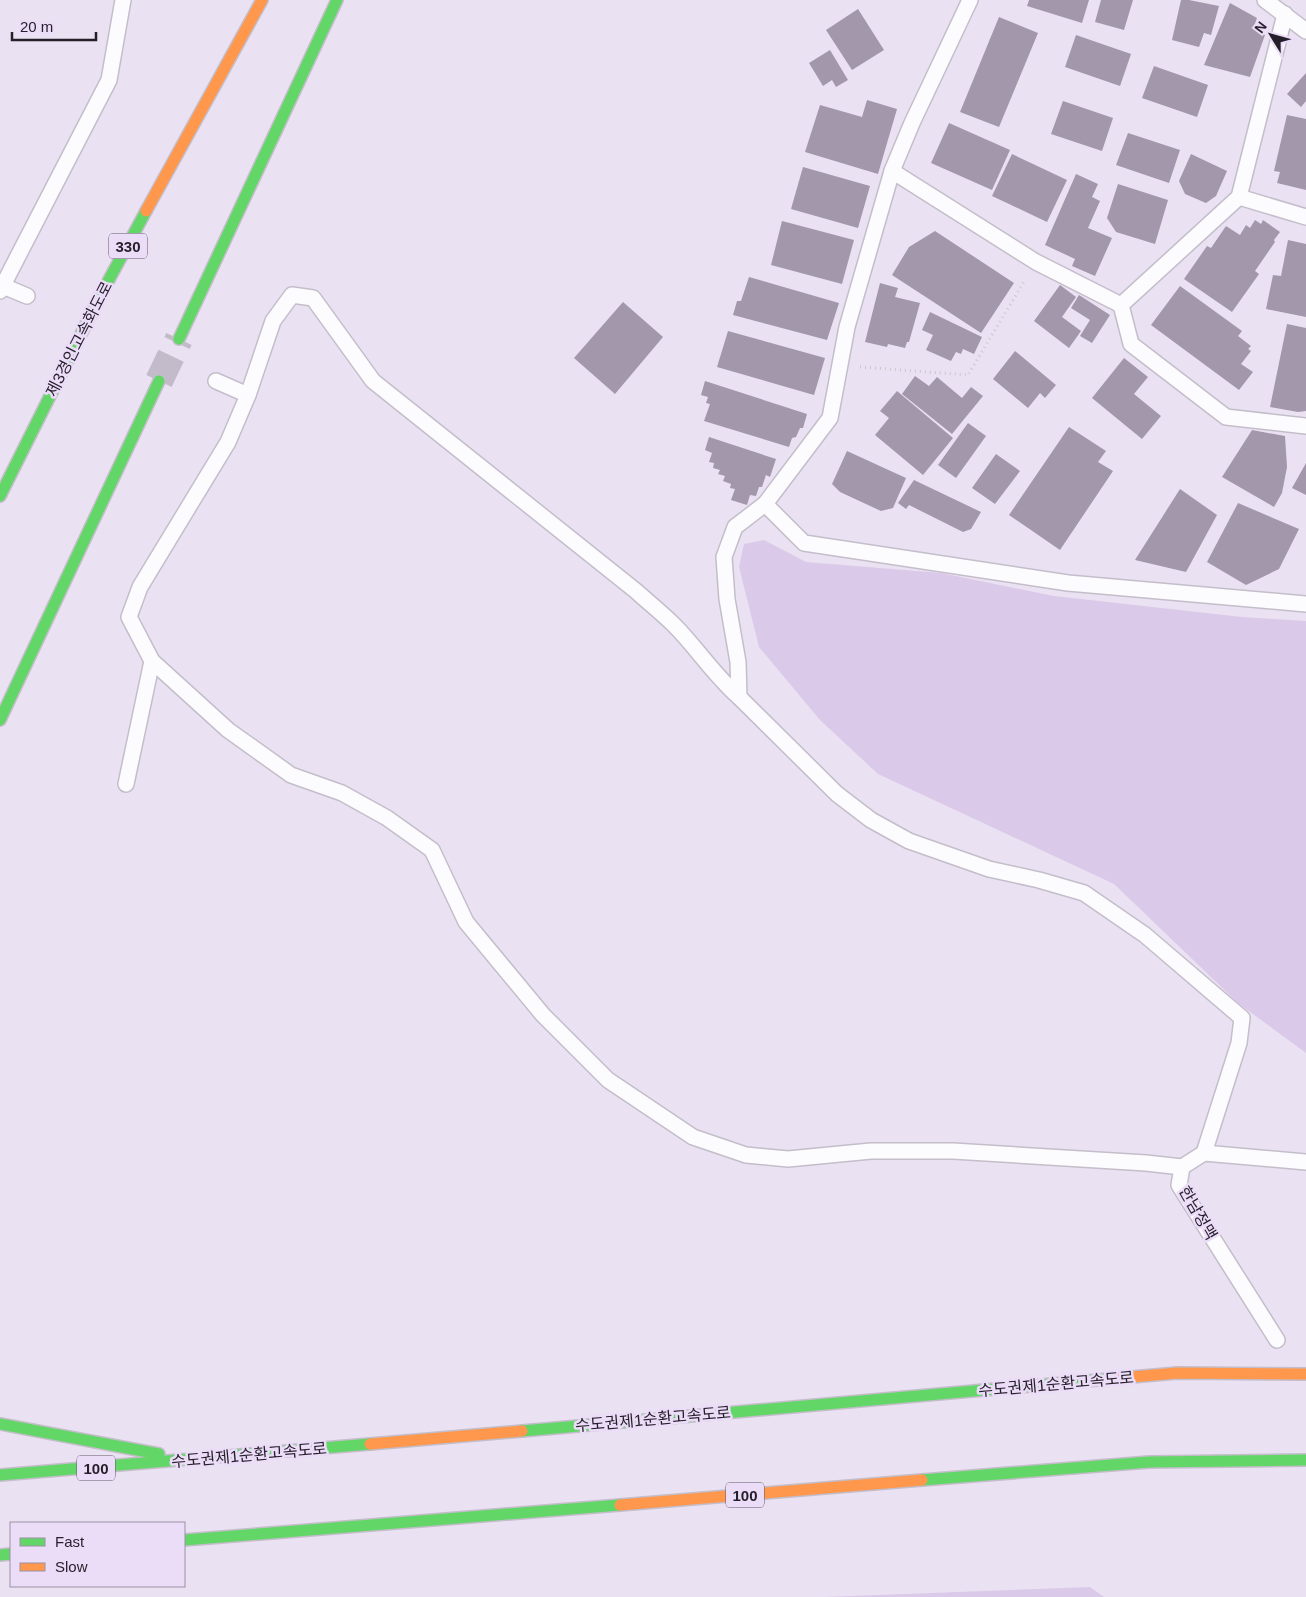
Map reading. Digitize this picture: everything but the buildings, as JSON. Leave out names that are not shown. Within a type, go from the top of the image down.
[{"type":"highway","name":"제3경인고속화도로","points":[[0,496],[98,300],[262,0]]},
{"type":"highway","points":[[179,339],[337,0]]},
{"type":"highway","points":[[0,720],[159,381]]},
{"type":"highway","name":"수도권제1순환고속도로","points":[[0,1475],[193,1460],[1177,1373],[1306,1374]]},
{"type":"highway","points":[[0,1424],[193,1460]]},
{"type":"highway","name":"100","points":[[185,1540],[1150,1462],[1306,1460]]},
{"type":"lane","points":[[26,296],[2,288],[108,80],[123,0]]},
{"type":"lane","points":[[739,697],[738,662],[727,599],[724,557],[735,527],[765,504],[830,418],[847,327],[892,171],[912,123],[970,0]]},
{"type":"lane","points":[[1265,0],[1306,31]]},
{"type":"lane","points":[[1121,305],[1239,197],[1285,14]]},
{"type":"lane","points":[[892,171],[1036,262],[1121,305],[1131,344],[1226,417],[1306,426]]},
{"type":"lane","points":[[1239,197],[1306,217]]},
{"type":"lane","points":[[1182,1167],[952,1151],[870,1151],[788,1159],[746,1155],[693,1137],[608,1080],[543,1015],[466,922],[432,850],[387,818],[342,793],[291,775],[228,730],[152,661],[130,617],[140,587],[228,442],[248,395],[273,321],[292,295],[314,298],[373,381],[636,591],[675,626],[715,674],[837,794],[871,820],[909,841],[989,869],[1039,880],[1084,893],[1145,935],[1242,1018],[1239,1043],[1204,1153],[1306,1162]]},
{"type":"lane","points":[[216,381],[248,395]]},
{"type":"lane","points":[[765,504],[804,543],[1068,583],[1306,604]]},
{"type":"lane","points":[[126,784],[152,661]]},
{"type":"lane","name":"한남정맥","points":[[1204,1153],[1182,1167],[1178,1185],[1278,1340]]},
{"type":"path","points":[[840,365],[968,375],[1036,262]]},
{"type":"shaded area","points":[[764,540],[806,562],[941,573],[1054,596],[1242,617],[1306,621],[1306,1053],[1238,1003],[1114,884],[878,774],[820,720],[759,647],[739,567],[744,544]]},
{"type":"shaded area","points":[[1090,1587],[1104,1597],[824,1597]]},
{"type":"tunnel","points":[[159,381],[179,339]]},
{"type":"traffic: fast","points":[[179,339],[337,0]]},
{"type":"traffic: fast","points":[[0,496],[98,300],[146,211]]},
{"type":"traffic: fast","points":[[0,720],[159,381]]},
{"type":"traffic: fast","points":[[522,1431],[1120,1378]]},
{"type":"traffic: fast","points":[[0,1424],[159,1454]]},
{"type":"traffic: fast","points":[[0,1475],[370,1444]]},
{"type":"traffic: fast","points":[[922,1480],[1149,1462],[1306,1460]]},
{"type":"traffic: fast","points":[[185,1540],[620,1505]]},
{"type":"traffic: fast","points":[[0,1555],[10,1554]]},
{"type":"traffic: slow","points":[[146,211],[262,0]]},
{"type":"traffic: slow","points":[[1120,1378],[1177,1373],[1306,1374]]},
{"type":"traffic: slow","points":[[370,1444],[522,1431]]},
{"type":"traffic: slow","points":[[620,1505],[922,1480]]}]
